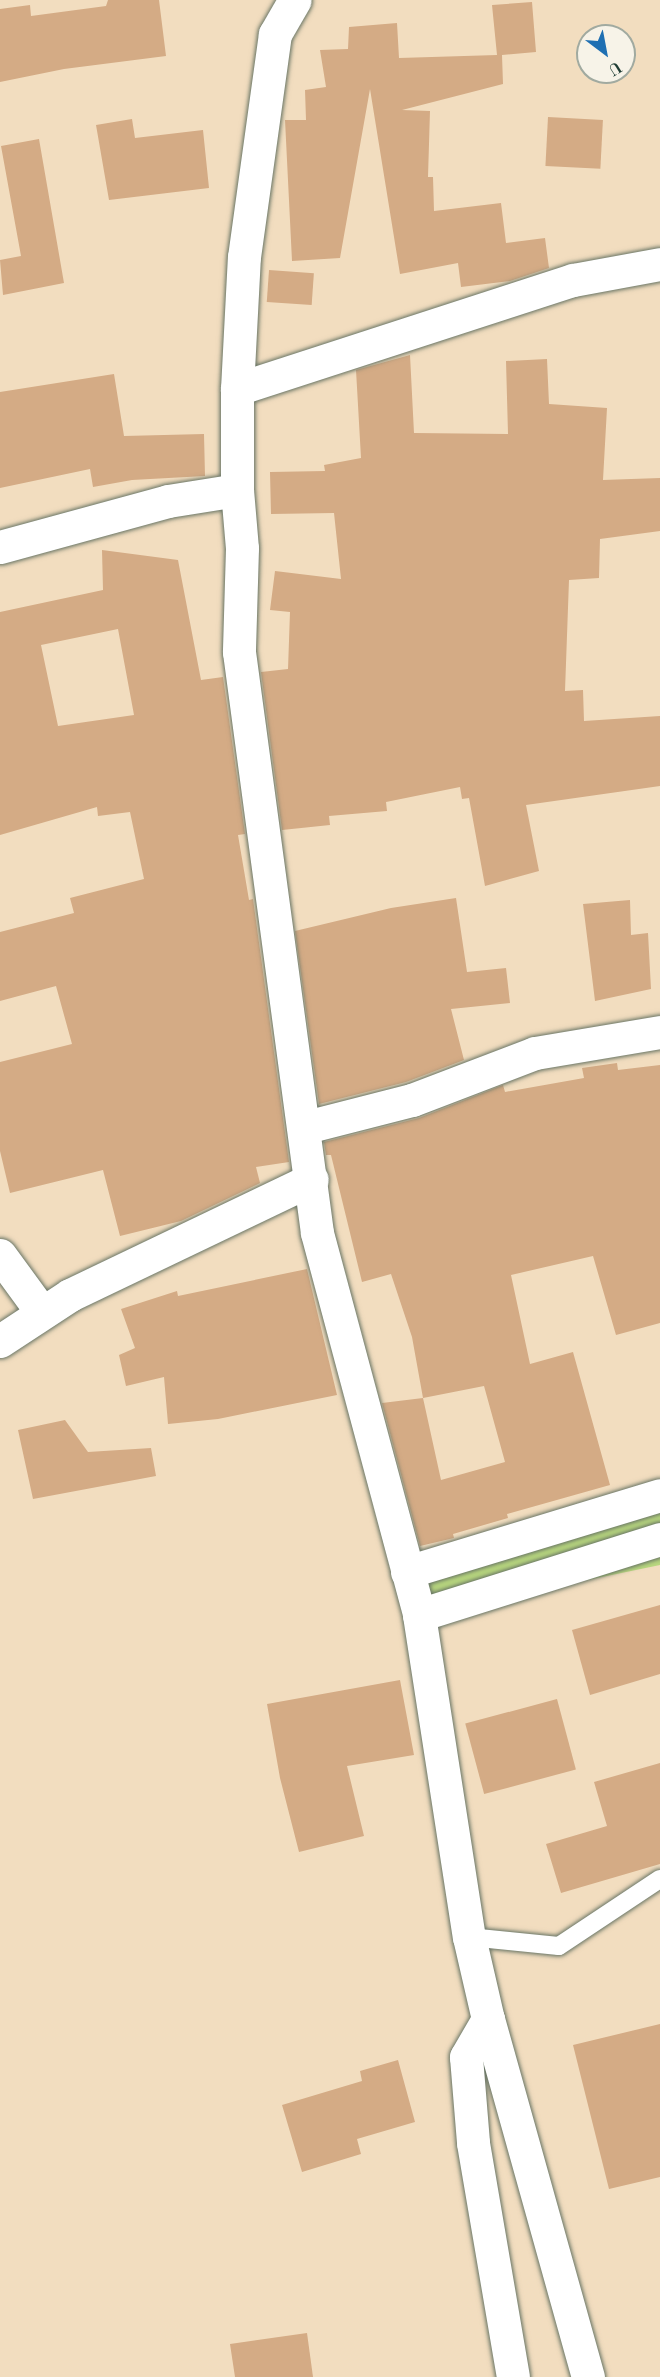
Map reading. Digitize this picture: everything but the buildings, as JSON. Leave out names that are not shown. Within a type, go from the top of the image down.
[{"type":"street","points":[[295,0],[275,34],[244,258],[237,389],[237,490],[242,548],[239,652],[306,1127],[317,1233],[419,1615],[469,1937],[488,2019],[588,2377]]},
{"type":"street","points":[[237,389],[573,280],[660,264]]},
{"type":"street","points":[[0,547],[168,501],[237,490]]},
{"type":"street","points":[[306,1127],[412,1100],[535,1053],[660,1032]]},
{"type":"street","points":[[0,1341],[40,1311],[312,1179]]},
{"type":"street","points":[[0,1254],[40,1311]]},
{"type":"street","points":[[407,1572],[660,1495]]},
{"type":"street","points":[[419,1615],[660,1539]]},
{"type":"street","points":[[488,2019],[466,2057],[473,2143],[513,2377]]},
{"type":"lane","points":[[469,1937],[559,1946],[660,1879]]},
{"type":"green space","points":[[660,1501],[660,1565],[419,1615],[407,1572]]}]
